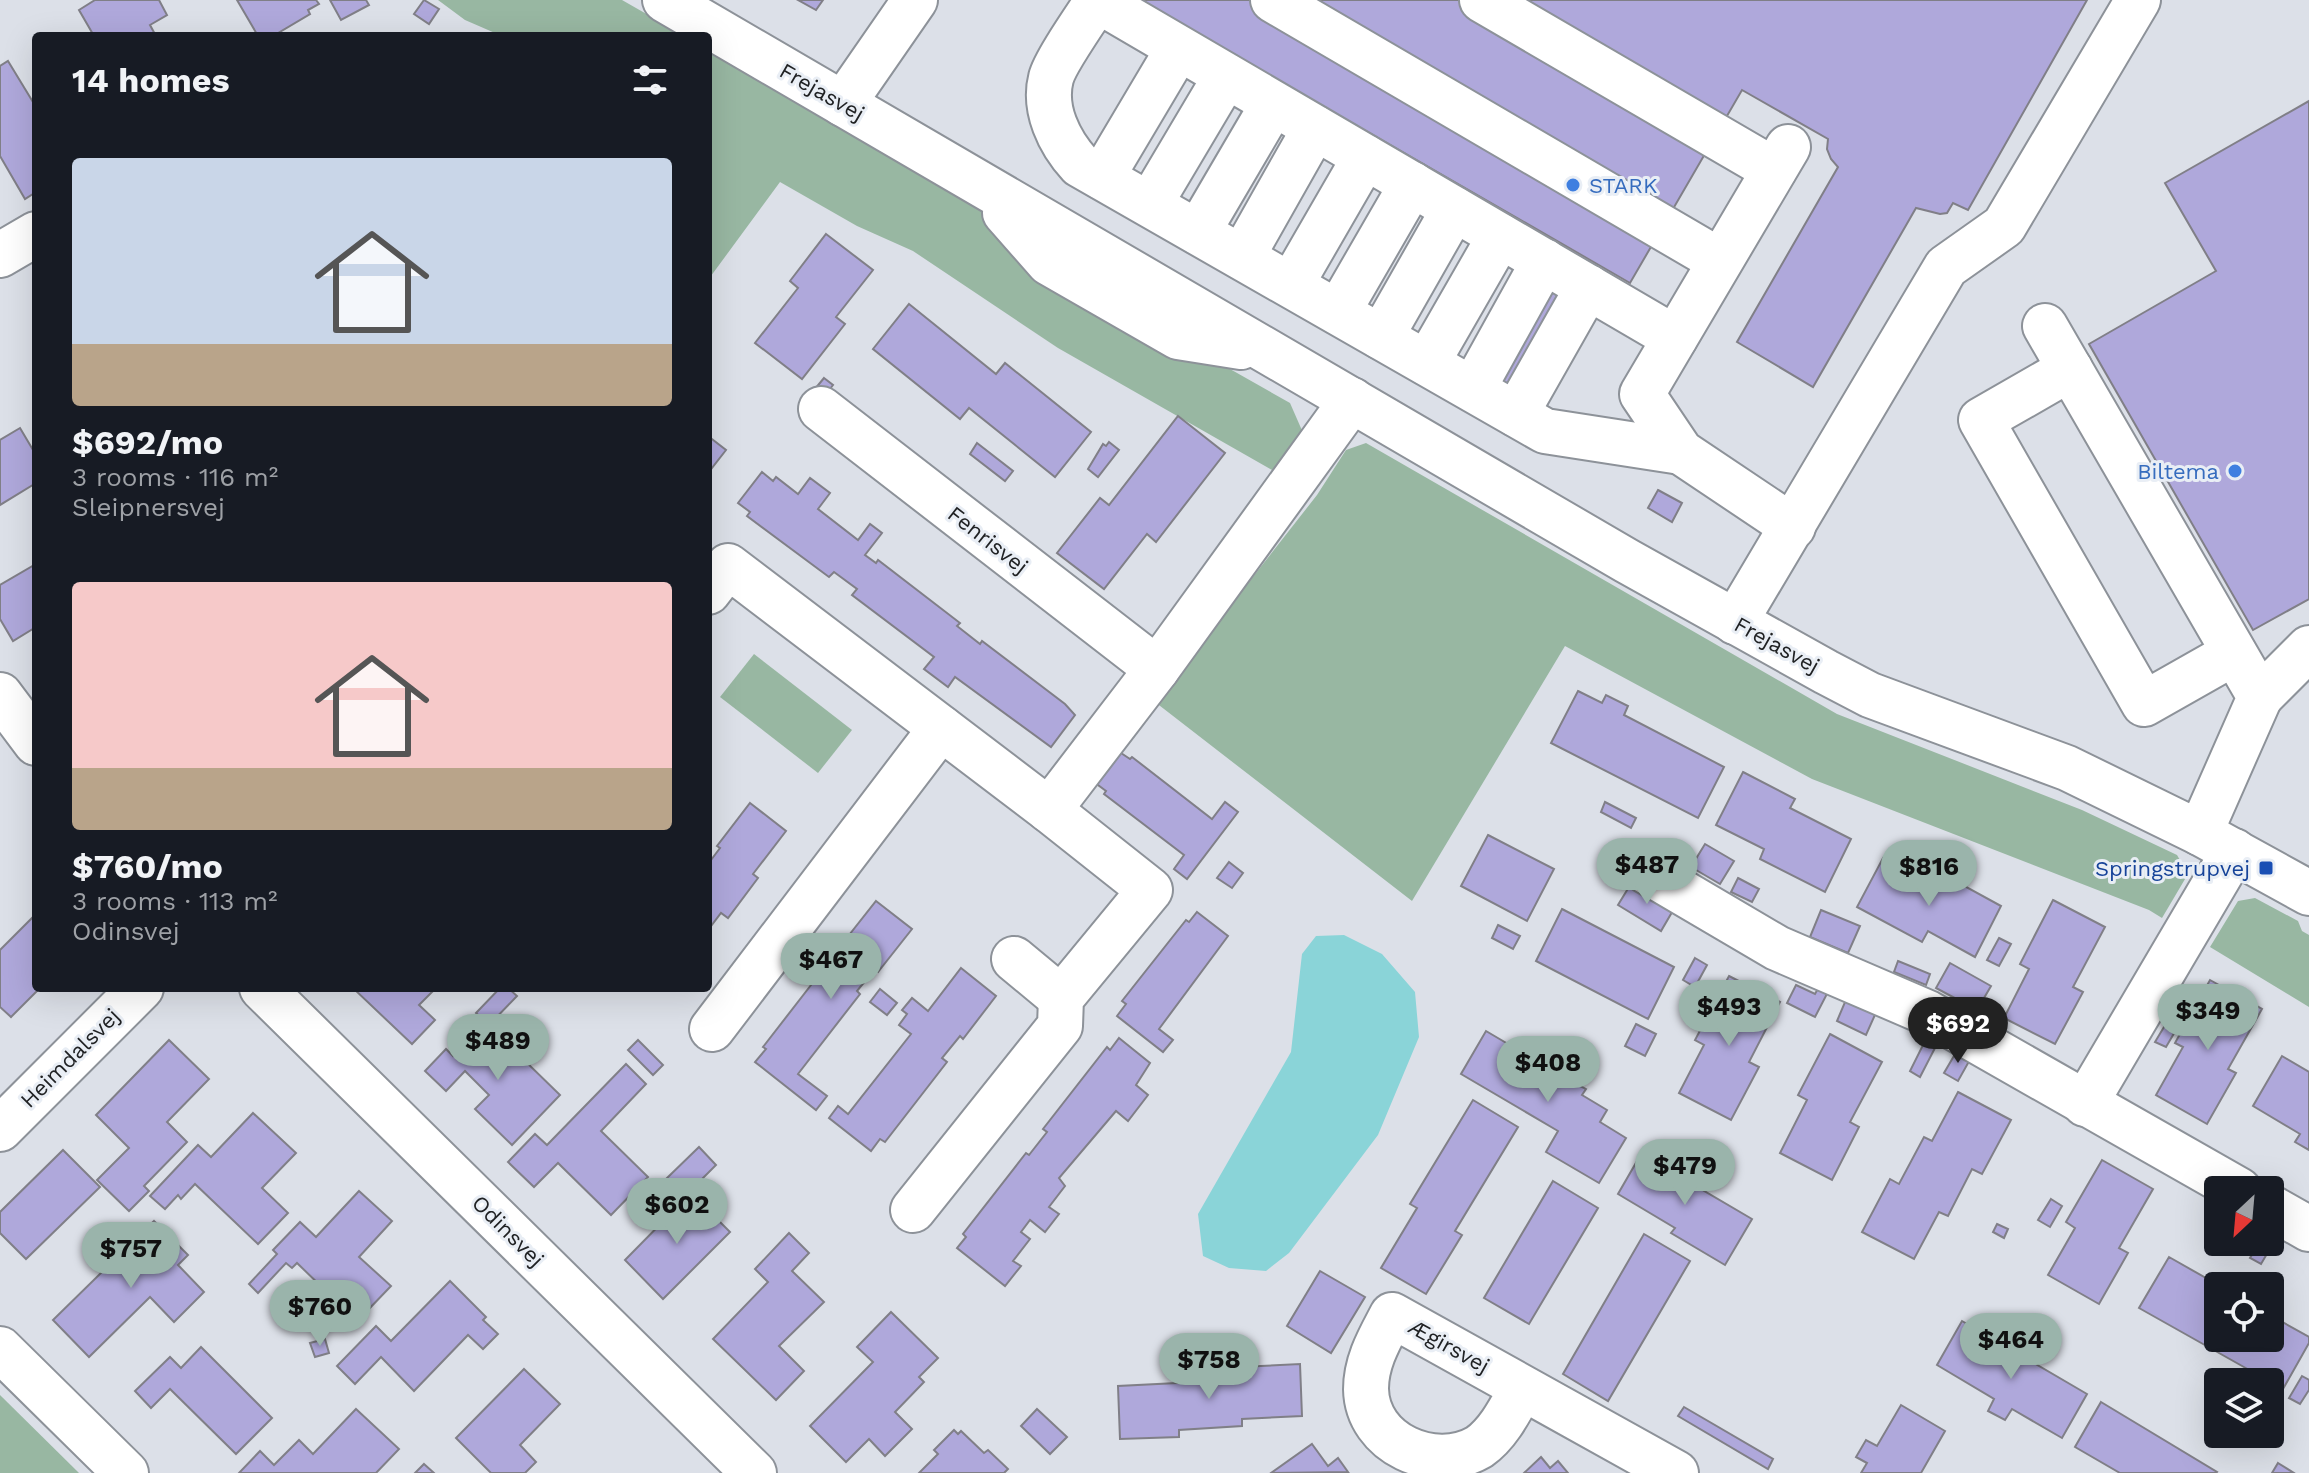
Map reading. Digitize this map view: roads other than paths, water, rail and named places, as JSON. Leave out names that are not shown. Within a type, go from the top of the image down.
[{"type":"street","name":"Frejasvej","points":[[665,0],[1735,622],[1870,695],[2067,768],[2217,842],[2309,893]]},
{"type":"street","points":[[843,104],[915,0]]},
{"type":"street","points":[[1675,338],[1097,0],[1051,76],[1049,106],[1065,149],[1080,165],[1545,431],[1681,452]]},
{"type":"street","points":[[1273,0],[1720,261]]},
{"type":"street","points":[[1482,0],[1781,158],[1642,394],[1681,452],[1793,527]]},
{"type":"street","points":[[1735,622],[1946,267],[2004,226],[2138,0]]},
{"type":"street","points":[[1102,177],[1178,49]]},
{"type":"street","points":[[1150,204],[1226,76]]},
{"type":"street","points":[[1198,232],[1273,104]]},
{"type":"street","points":[[1242,257],[1315,128]]},
{"type":"street","points":[[1291,285],[1365,157]]},
{"type":"street","points":[[1338,312],[1412,184]]},
{"type":"street","points":[[1381,337],[1454,209]]},
{"type":"street","points":[[0,255],[32,236]]},
{"type":"street","points":[[1427,363],[1500,236]]},
{"type":"street","points":[[1473,389],[1544,261]]},
{"type":"street","points":[[1516,414],[1588,287]]},
{"type":"street","points":[[2045,326],[2260,697]]},
{"type":"street","points":[[2070,369],[1981,420],[2144,704],[2234,653]]},
{"type":"street","points":[[1049,810],[1157,669],[1352,400]]},
{"type":"street","name":"Fenrisvej","points":[[821,409],[1157,669]]},
{"type":"street","points":[[712,587],[728,566],[1150,890],[1061,998],[1060,1026],[913,1210]]},
{"type":"street","points":[[2085,1104],[2217,842],[2260,697],[2308,650]]},
{"type":"street","points":[[712,1029],[941,728]]},
{"type":"street","points":[[1646,871],[1777,948],[1928,1013],[2214,1176]]},
{"type":"street","points":[[1014,959],[1061,998]]},
{"type":"street","name":"Heimdalsvej","points":[[0,1129],[137,992]]},
{"type":"street","name":"Odinsvej","points":[[266,992],[754,1473]]},
{"type":"street","points":[[2284,1215],[2309,1229]]},
{"type":"street","points":[[0,1349],[126,1473]]},
{"type":"street","points":[[1522,1388],[1676,1473]]},
{"type":"water","points":[[1344,935],[1382,954],[1415,992],[1419,1037],[1378,1135],[1289,1253],[1266,1271],[1229,1268],[1203,1256],[1198,1214],[1291,1052],[1302,954],[1316,936]]},
{"type":"place","name":"STARK","points":[[1573,185]]},
{"type":"place","name":"Biltema","points":[[2235,471]]},
{"type":"place","name":"Springstrupvej","points":[[2266,868]]}]
